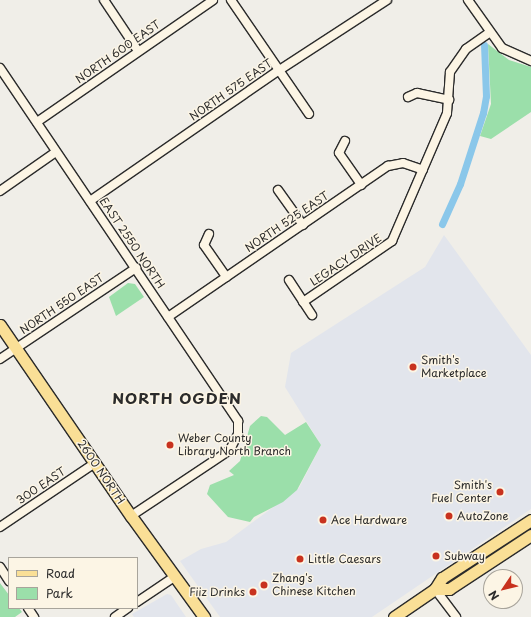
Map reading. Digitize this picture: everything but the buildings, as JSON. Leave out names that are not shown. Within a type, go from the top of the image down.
[{"type":"main road","name":"2600 NORTH","points":[[0,325],[131,516],[204,617]]},
{"type":"main road","points":[[394,617],[435,589],[442,578],[531,520]]},
{"type":"main road","points":[[435,589],[449,589],[531,535]]},
{"type":"street","points":[[104,0],[138,51]]},
{"type":"street","name":"NORTH 600 EAST","points":[[36,122],[213,0]]},
{"type":"street","points":[[230,0],[309,114]]},
{"type":"street","name":"NORTH 575 EAST","points":[[90,201],[278,71],[387,0]]},
{"type":"street","points":[[468,0],[502,48],[531,61]]},
{"type":"street","name":"LEGACY DRIVE","points":[[303,302],[390,243],[397,233],[447,113],[450,72],[456,60],[466,49],[490,32]]},
{"type":"street","name":"EAST 2550 NORTH","points":[[0,68],[228,404],[238,421],[238,434],[230,450],[131,516]]},
{"type":"street","points":[[408,97],[417,93],[449,100]]},
{"type":"street","points":[[345,141],[339,153],[361,185]]},
{"type":"street","points":[[0,191],[56,152]]},
{"type":"street","name":"NORTH 525 EAST","points":[[168,317],[388,166],[403,163],[424,170]]},
{"type":"street","points":[[278,190],[303,225]]},
{"type":"street","points":[[209,234],[204,245],[226,277]]},
{"type":"street","name":"NORTH 550 EAST","points":[[0,359],[136,268]]},
{"type":"street","points":[[289,280],[312,315]]},
{"type":"street","name":"300 EAST","points":[[0,528],[95,463]]},
{"type":"street","points":[[0,567],[8,579]]},
{"type":"street","points":[[138,601],[174,576]]},
{"type":"street","points":[[435,589],[456,617]]},
{"type":"street","points":[[115,617],[127,609]]},
{"type":"shaded area","points":[[444,235],[531,355],[531,509],[372,617],[220,617],[180,561],[201,549],[226,542],[299,488],[321,445],[285,387],[291,353],[425,267]]},
{"type":"shaded area","points":[[167,594],[171,595],[186,617],[134,617],[132,614]]},
{"type":"green space","points":[[488,44],[509,60],[531,67],[531,112],[491,139],[480,136],[491,104]]},
{"type":"green space","points":[[128,283],[135,284],[144,297],[116,316],[109,297]]},
{"type":"green space","points":[[261,416],[267,417],[285,435],[306,422],[321,445],[297,490],[283,502],[254,517],[250,522],[228,517],[207,494],[210,485],[234,475],[229,471],[240,461],[250,426]]},
{"type":"green space","points":[[0,583],[8,594],[8,609],[20,609],[22,612],[15,617],[0,617]]},
{"type":"waterway","points":[[442,224],[460,184],[483,113],[486,96],[484,45]]},
{"type":"place","name":"Smith's Marketplace","points":[[413,367]]},
{"type":"place","name":"Weber County Library North Branch","points":[[170,445]]},
{"type":"place","name":"Smith's Fuel Center","points":[[500,492]]},
{"type":"place","name":"AutoZone","points":[[449,516]]},
{"type":"place","name":"Ace Hardware","points":[[323,520]]},
{"type":"place","name":"Subway","points":[[436,556]]},
{"type":"place","name":"Little Caesars","points":[[300,559]]},
{"type":"place","name":"Zhang's Chinese Kitchen","points":[[264,585]]},
{"type":"place","name":"Fiiz Drinks","points":[[253,592]]},
{"type":"district","name":"NORTH OGDEN","points":[[177,398]]}]
